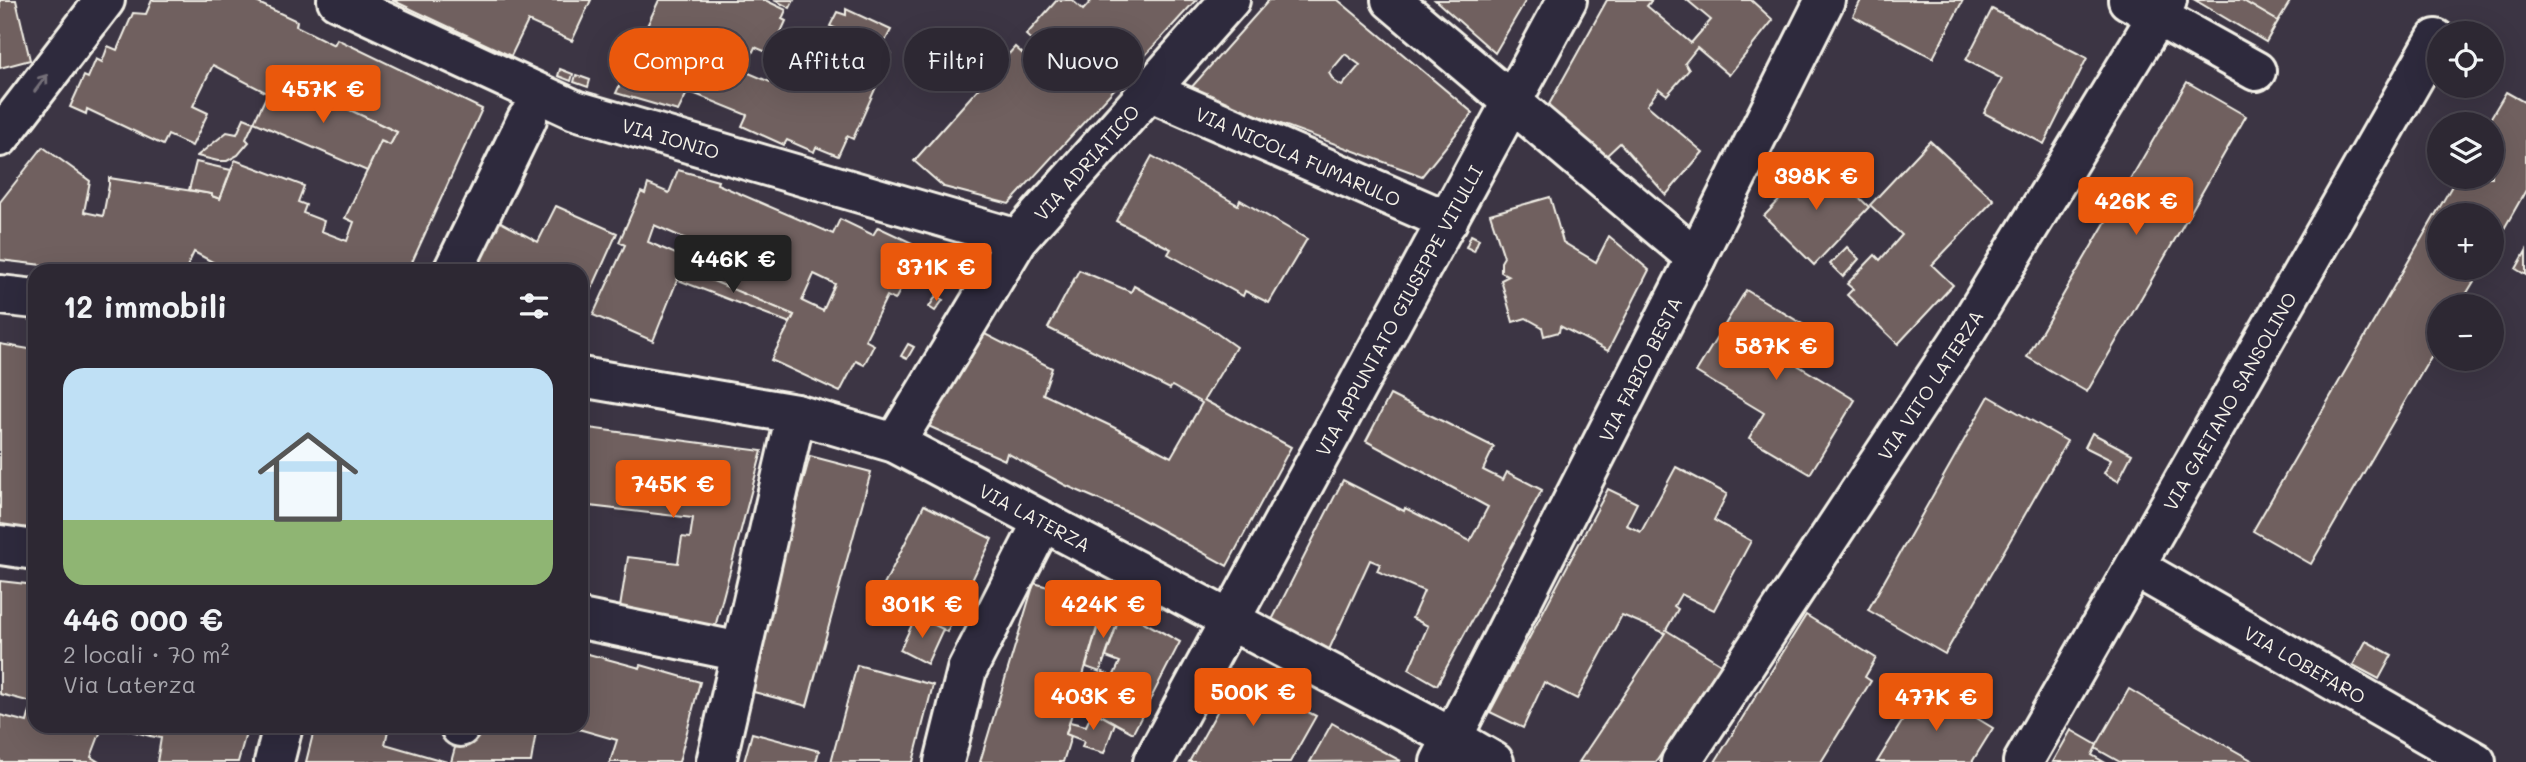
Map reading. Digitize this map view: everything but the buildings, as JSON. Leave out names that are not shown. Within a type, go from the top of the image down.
[{"type":"street","points":[[0,137],[105,0]]},
{"type":"street","name":"VIA IONIO","points":[[337,0],[575,110],[1018,239]]},
{"type":"street","name":"VIA ADRIATICO","points":[[895,443],[1018,239],[1230,0]]},
{"type":"street","points":[[1391,0],[1696,258]]},
{"type":"street","name":"VIA APPUNTATO GIUSEPPE VITULLI","points":[[1153,762],[1567,0]]},
{"type":"street","name":"VIA FABIO BESTA","points":[[1446,750],[1825,0]]},
{"type":"street","points":[[2152,5],[2256,71]]},
{"type":"street","name":"VIA VITO LATERZA","points":[[1681,762],[1965,332],[2152,5]]},
{"type":"street","name":"VIA GAETANO SANSOLINO","points":[[2023,762],[2427,55]]},
{"type":"street","name":"VIA NICOLA FUMARULO","points":[[1149,91],[1448,221]]},
{"type":"street","points":[[456,264],[527,119]]},
{"type":"street","points":[[0,295],[28,298]]},
{"type":"street","name":"VIA LATERZA","points":[[588,378],[796,414],[895,443],[1229,620],[1446,750],[1494,762]]},
{"type":"street","points":[[716,762],[796,414]]},
{"type":"street","points":[[944,762],[967,670],[1043,521]]},
{"type":"street","points":[[0,545],[28,549]]},
{"type":"street","name":"VIA LOBEFARO","points":[[2135,567],[2476,762]]},
{"type":"street","points":[[588,620],[741,652]]},
{"type":"street","points":[[274,762],[281,733]]}]
